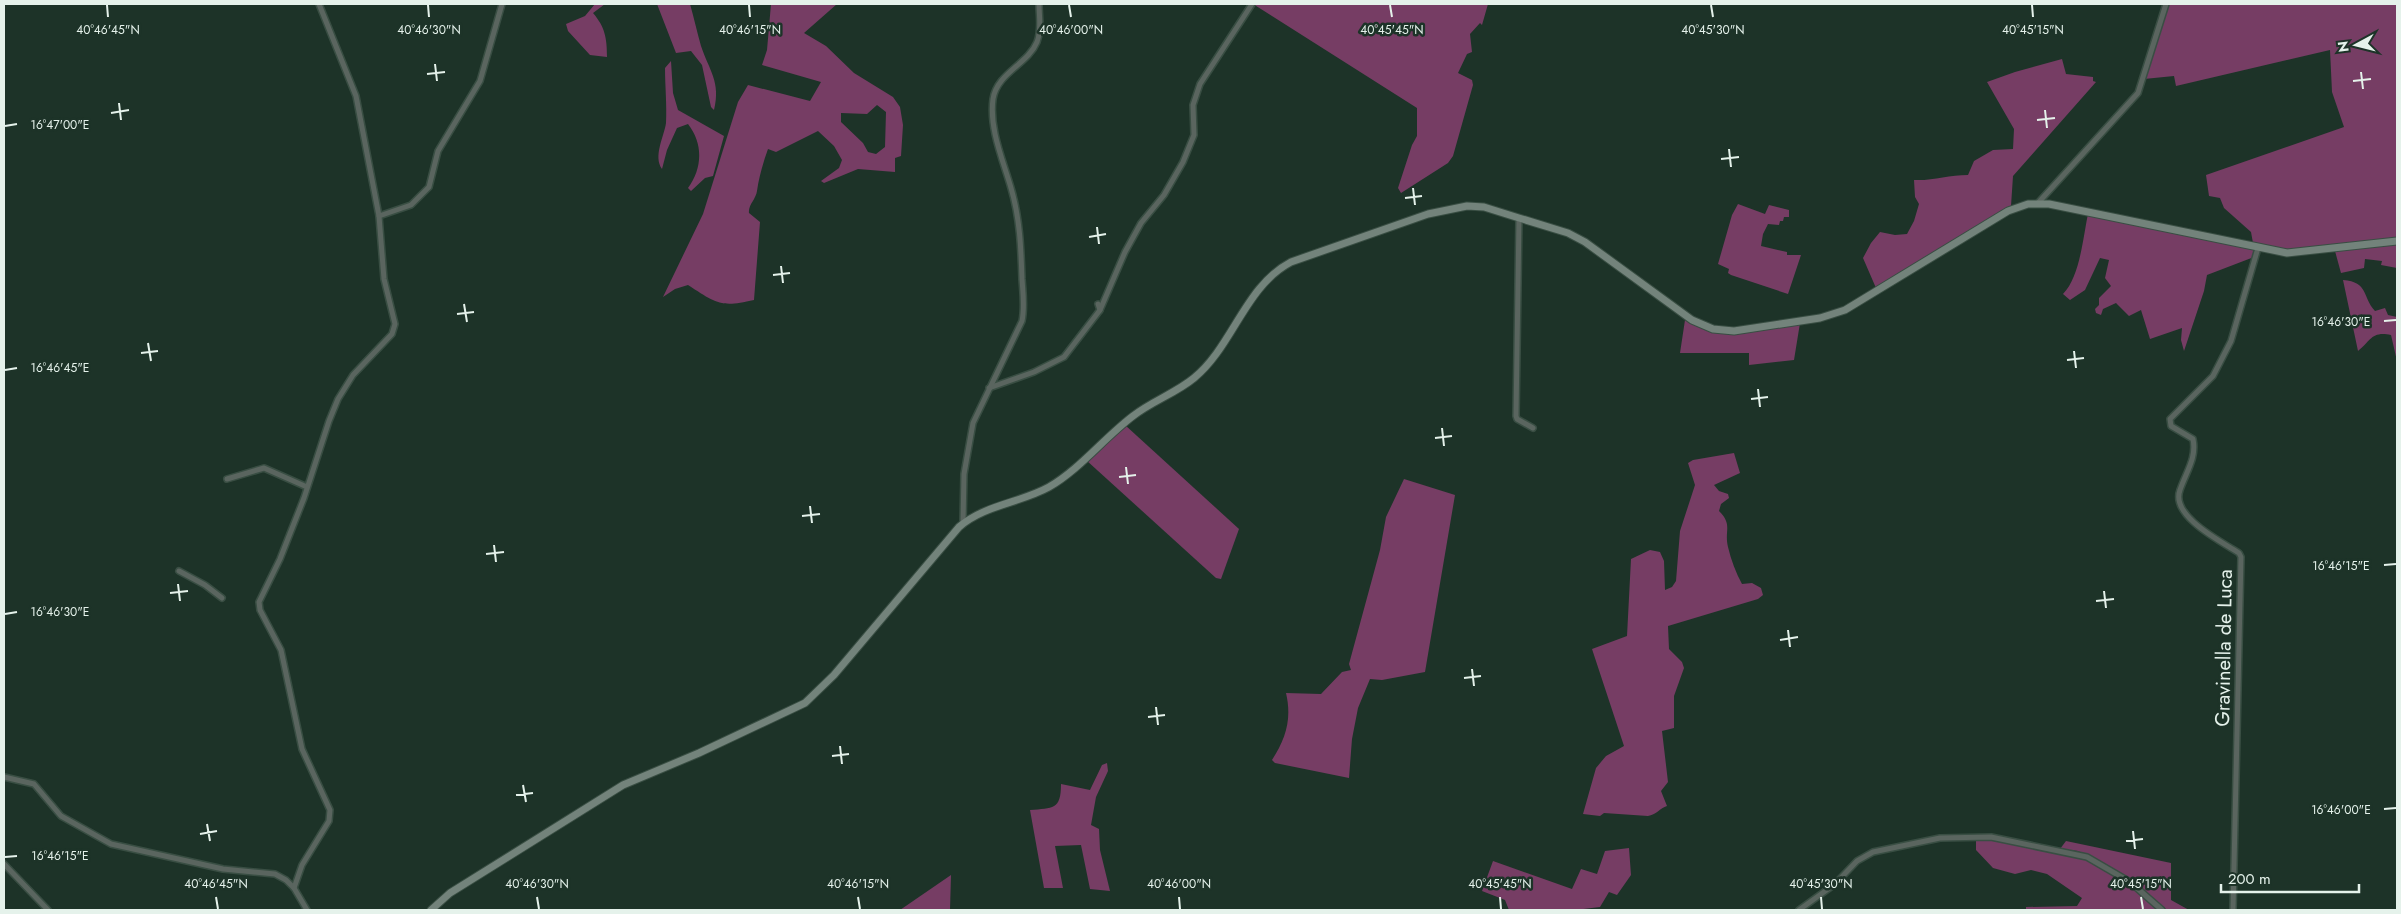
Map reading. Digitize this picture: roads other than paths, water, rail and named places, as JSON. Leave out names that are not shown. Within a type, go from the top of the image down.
[{"type":"main road","points":[[431,910],[450,892],[623,785],[717,745],[812,698],[834,675],[944,543],[963,523],[984,512],[1051,486],[1076,467],[1136,413],[1195,377],[1213,358],[1259,289],[1280,268],[1447,209],[1480,207],[1579,238],[1703,326],[1734,331],[1820,318],[1845,310],[2019,206],[2049,204],[2258,248],[2287,252],[2306,252],[2397,241]]},
{"type":"street","points":[[294,888],[302,865],[329,821],[330,810],[299,741],[281,650],[260,610],[259,602],[280,559],[308,487],[329,421],[341,394],[353,375],[390,338],[394,329],[393,312],[382,265],[379,216],[356,96],[318,4]]},
{"type":"street","points":[[379,216],[411,205],[429,187],[438,151],[480,81],[502,4]]},
{"type":"street","points":[[963,523],[963,493],[970,437],[977,412],[1022,321],[1024,304],[1018,224],[1011,188],[999,152],[994,120],[994,97],[1003,78],[1036,43],[1040,32],[1039,4]]},
{"type":"street","points":[[989,388],[1041,369],[1064,357],[1099,307],[1122,258],[1141,224],[1164,195],[1183,162],[1194,135],[1193,105],[1200,84],[1252,4]]},
{"type":"street","points":[[2038,204],[2138,93],[2166,4]]},
{"type":"street","points":[[1520,218],[1516,416],[1517,420],[1534,428]]},
{"type":"street","name":"Gravinella de Luca","points":[[2233,910],[2241,557],[2240,553],[2196,525],[2182,507],[2179,492],[2189,472],[2195,448],[2193,439],[2171,426],[2170,418],[2213,376],[2231,341],[2258,248]]},
{"type":"street","points":[[228,479],[264,468],[308,487]]},
{"type":"street","points":[[179,571],[205,585],[222,598]]},
{"type":"street","points":[[4,777],[34,784],[60,816],[111,844],[222,869],[269,872],[286,880],[294,888],[307,910]]},
{"type":"street","points":[[1799,910],[1835,884],[1857,861],[1873,852],[1940,838],[1976,836],[2080,854],[2130,882],[2162,910]]},
{"type":"street","points":[[4,864],[48,910]]}]
